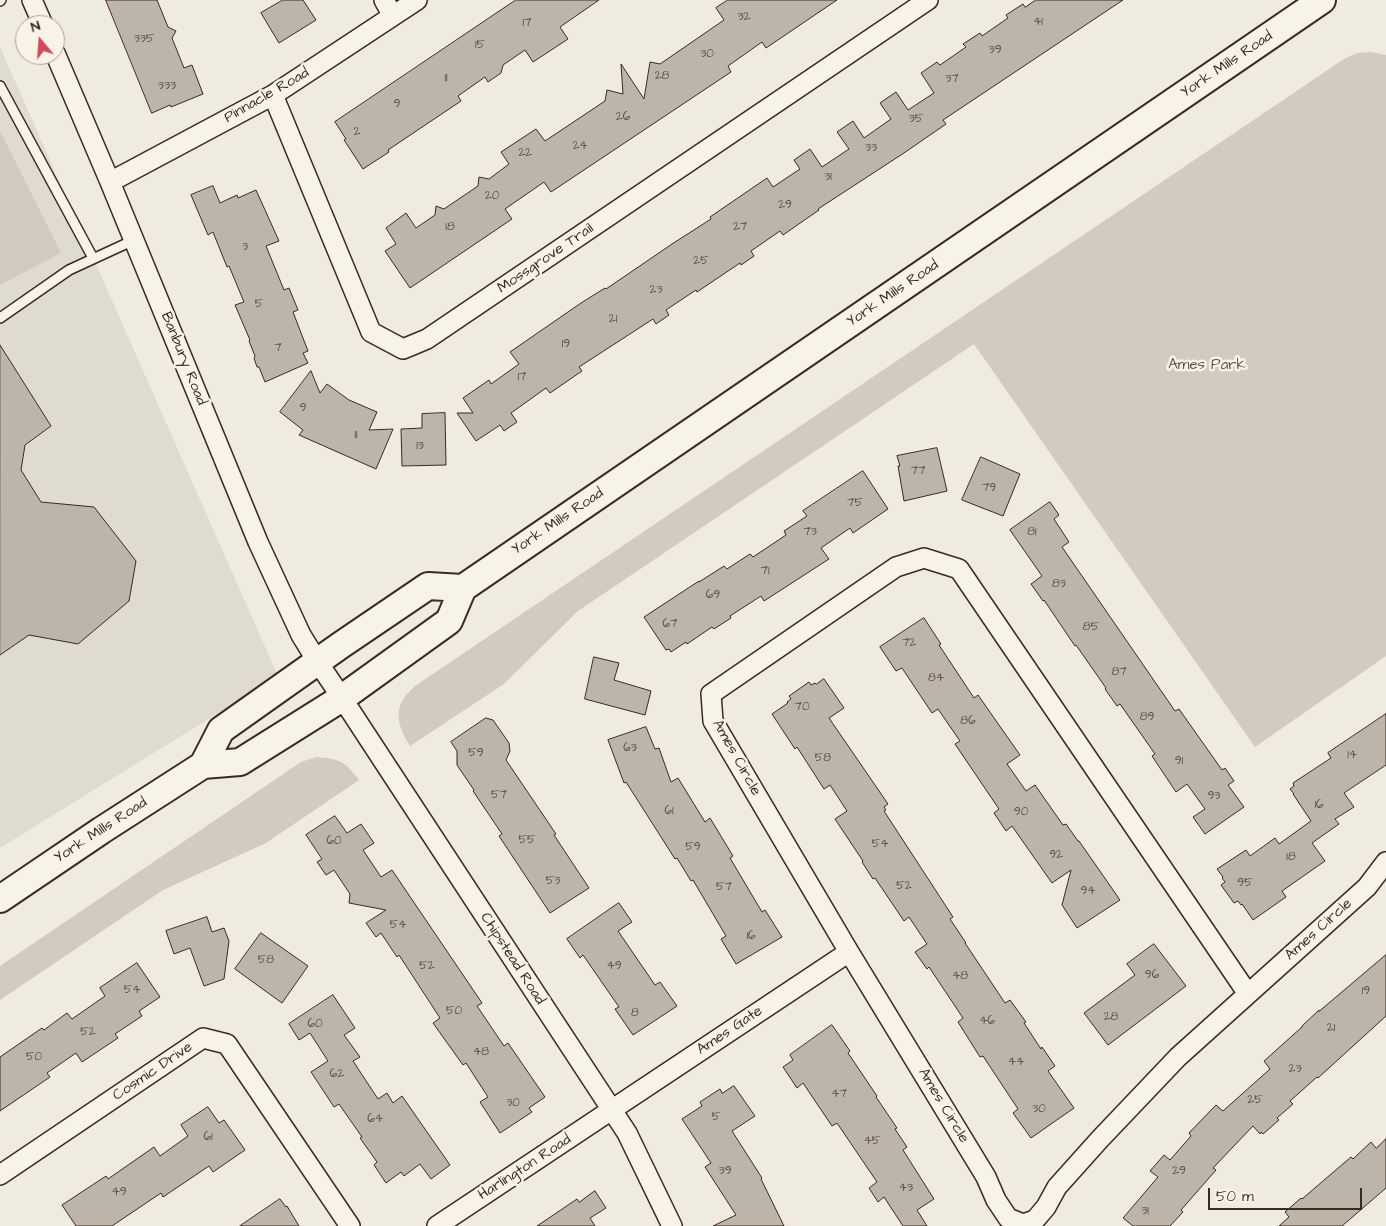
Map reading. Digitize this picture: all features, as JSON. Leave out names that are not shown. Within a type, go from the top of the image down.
[{"type":"main road","name":"York Mills Road","points":[[0,899],[203,765],[240,762],[342,698],[449,622],[463,588],[1322,0]]},
{"type":"main road","points":[[203,765],[221,730],[317,661],[428,586],[463,588]]},
{"type":"street","points":[[32,0],[39,15]]},
{"type":"street","name":"Pinnacle Road","points":[[110,182],[273,95],[388,8],[417,0]]},
{"type":"street","name":"Mossgrove Trail","points":[[273,95],[371,332],[403,349],[427,339],[928,0]]},
{"type":"street","name":"Banbury Road","points":[[60,65],[258,542],[301,635],[342,698]]},
{"type":"street","name":"Ames Circle","points":[[1248,994],[959,569],[924,558],[896,567],[711,694],[713,720],[848,952],[977,1162],[1000,1206],[1008,1218],[1023,1224],[1034,1220],[1046,1207],[1057,1187],[1178,1057],[1248,994],[1366,887],[1386,862]]},
{"type":"street","name":"Chipstead Road","points":[[342,698],[627,1133],[672,1226]]},
{"type":"street","name":"Ames Gate","points":[[611,1110],[848,952]]},
{"type":"street","name":"Cosmic Drive","points":[[0,1175],[204,1038],[227,1044],[350,1226]]},
{"type":"street","name":"Harlington Road","points":[[438,1226],[611,1110]]},
{"type":"lane","points":[[0,86],[93,258]]},
{"type":"lane","points":[[0,318],[69,270],[134,240]]},
{"type":"shaded area","points":[[0,47],[278,676],[0,848]]},
{"type":"green space","name":"Ames Park","points":[[1371,52],[1386,55],[1386,656],[1255,747],[974,344],[578,611],[504,684],[410,746],[399,723],[399,711],[404,698],[415,686],[1344,59],[1357,53]]},
{"type":"green space","points":[[0,131],[61,253],[0,285]]},
{"type":"green space","points":[[317,757],[342,762],[359,780],[266,843],[163,890],[0,1000],[0,966],[301,762]]},
{"type":"building","points":[[106,0],[157,0],[168,27],[176,31],[172,38],[184,68],[192,65],[203,94],[152,113]]},
{"type":"building","points":[[283,0],[303,0],[316,20],[279,43],[261,13]]},
{"type":"building","points":[[516,0],[599,0],[560,27],[568,39],[533,62],[525,50],[503,65],[501,73],[488,82],[485,77],[458,96],[461,101],[363,169],[335,122]]},
{"type":"building","points":[[728,0],[837,0],[766,48],[762,42],[728,66],[731,72],[551,192],[544,182],[505,209],[512,219],[410,288],[385,251],[396,244],[386,228],[406,213],[416,228],[435,215],[436,206],[444,209],[478,186],[479,177],[489,179],[509,164],[501,152],[536,129],[545,141],[605,101],[607,90],[623,94],[621,64],[644,99],[650,62],[660,64],[724,20],[716,8]]},
{"type":"building","points":[[1036,0],[1123,0],[943,120],[946,124],[818,209],[783,235],[780,231],[751,251],[754,256],[666,310],[669,315],[656,324],[653,319],[579,367],[582,371],[550,393],[546,388],[511,413],[517,422],[504,431],[500,425],[476,441],[457,413],[473,413],[463,398],[489,380],[491,384],[519,364],[510,352],[581,303],[606,289],[711,219],[710,217],[767,178],[773,187],[800,169],[794,160],[810,149],[822,167],[849,149],[837,132],[853,121],[864,138],[891,119],[880,103],[896,92],[908,110],[934,93],[921,73],[937,62],[940,65],[966,47],[963,44],[980,33],[982,36],[1008,18],[1006,15],[1023,4],[1025,7]]},
{"type":"building","points":[[213,186],[220,203],[237,195],[238,198],[256,190],[279,241],[266,246],[284,290],[289,288],[298,310],[293,312],[308,351],[303,353],[308,363],[265,382],[259,367],[257,367],[250,340],[235,305],[244,302],[213,232],[208,235],[191,195]]},
{"type":"building","points":[[0,345],[51,426],[25,445],[21,470],[41,502],[94,507],[136,561],[129,601],[78,644],[29,635],[0,655]]},
{"type":"building","points":[[311,371],[320,393],[327,384],[349,400],[377,412],[369,430],[393,429],[376,469],[299,435],[303,430],[280,412]]},
{"type":"building","points":[[445,413],[446,465],[402,466],[401,429],[422,428],[422,414]]},
{"type":"building","points":[[937,448],[947,491],[904,501],[897,456]]},
{"type":"building","points":[[981,457],[1020,474],[1003,516],[962,500]]},
{"type":"building","points":[[863,471],[888,509],[853,533],[850,528],[821,548],[829,559],[764,601],[761,596],[714,629],[712,627],[671,652],[669,649],[666,650],[644,617],[724,566],[727,569],[750,554],[753,557],[786,535],[784,531],[807,516],[803,511]]},
{"type":"building","points":[[1050,502],[1059,515],[1054,519],[1069,542],[1062,547],[1175,711],[1179,709],[1222,770],[1225,768],[1234,781],[1228,785],[1244,807],[1205,834],[1193,817],[1205,809],[1187,784],[1176,792],[1152,756],[1155,754],[1120,704],[1117,706],[1076,645],[1031,584],[1042,576],[1010,530]]},
{"type":"building","points":[[924,618],[941,644],[939,645],[974,698],[978,695],[1020,755],[1007,764],[1026,791],[1035,785],[1063,825],[1066,824],[1079,841],[1120,900],[1077,928],[1062,905],[1071,870],[1052,883],[1012,826],[1006,831],[994,813],[999,809],[955,744],[960,741],[938,709],[932,713],[902,668],[896,671],[880,647]]},
{"type":"building","points":[[594,657],[619,663],[614,680],[651,691],[645,715],[585,699]]},
{"type":"building","points":[[824,679],[844,708],[829,718],[888,804],[884,807],[886,810],[884,811],[953,917],[950,919],[965,943],[1005,1003],[1010,1000],[1026,1022],[1024,1023],[1041,1049],[1042,1047],[1055,1066],[1048,1071],[1074,1108],[1031,1138],[1013,1113],[1018,1109],[983,1056],[980,1057],[958,1022],[963,1018],[929,967],[927,969],[915,952],[927,944],[909,917],[904,921],[875,878],[873,879],[835,819],[847,811],[830,785],[824,789],[797,747],[795,749],[772,714],[788,703],[791,699],[789,696],[809,682],[811,685],[816,684]]},
{"type":"building","points":[[1386,714],[1386,765],[1344,793],[1354,807],[1335,819],[1339,824],[1312,843],[1325,861],[1282,891],[1286,897],[1253,920],[1242,904],[1238,901],[1234,903],[1221,885],[1225,882],[1217,869],[1246,850],[1250,856],[1275,838],[1279,844],[1311,821],[1290,789],[1294,786],[1293,783],[1331,758],[1328,753]]},
{"type":"building","points":[[486,718],[493,720],[509,743],[510,751],[506,760],[556,834],[554,835],[589,888],[550,913],[499,836],[502,834],[457,765],[457,751],[451,742]]},
{"type":"building","points":[[646,727],[655,749],[659,748],[671,782],[678,778],[705,822],[710,818],[733,856],[730,858],[762,912],[765,910],[782,937],[736,964],[721,939],[726,936],[693,880],[691,881],[677,858],[675,859],[626,782],[624,783],[608,740]]},
{"type":"building","points":[[335,816],[347,833],[361,824],[374,843],[363,850],[381,877],[392,870],[482,1003],[477,1006],[504,1046],[508,1043],[545,1097],[529,1108],[532,1112],[500,1133],[480,1102],[488,1097],[466,1063],[463,1065],[433,1023],[440,1018],[399,955],[397,957],[381,933],[376,937],[366,923],[386,910],[349,903],[350,894],[334,870],[326,875],[317,862],[322,859],[306,835]]},
{"type":"building","points":[[619,903],[632,922],[618,931],[655,985],[660,982],[677,1006],[633,1035],[615,1009],[619,1007],[583,955],[580,958],[567,939]]},
{"type":"building","points":[[207,917],[212,932],[224,928],[229,941],[224,979],[204,986],[190,948],[174,954],[166,931]]},
{"type":"building","points":[[261,933],[308,966],[282,1003],[235,969]]},
{"type":"building","points":[[1154,944],[1186,986],[1108,1045],[1084,1013],[1135,975],[1127,964]]},
{"type":"building","points":[[1386,955],[1386,1016],[1290,1101],[1293,1104],[1263,1134],[1261,1132],[1260,1134],[1253,1126],[1213,1168],[1216,1170],[1181,1210],[1183,1212],[1170,1226],[1133,1226],[1123,1218],[1158,1177],[1150,1171],[1164,1155],[1170,1160],[1191,1136],[1189,1133],[1216,1105],[1223,1111],[1270,1069],[1264,1061],[1319,1010]]},
{"type":"building","points":[[137,963],[160,997],[139,1011],[142,1016],[115,1034],[118,1038],[82,1062],[76,1053],[47,1073],[50,1077],[0,1111],[0,1057],[42,1028],[44,1030],[67,1013],[72,1019],[105,996],[100,988]]},
{"type":"building","points":[[333,995],[355,1028],[344,1035],[360,1057],[353,1061],[378,1099],[387,1093],[393,1103],[402,1096],[450,1165],[431,1179],[420,1164],[404,1176],[401,1172],[386,1183],[374,1165],[377,1162],[360,1138],[362,1137],[339,1104],[334,1107],[311,1072],[328,1061],[310,1033],[299,1040],[289,1024]]},
{"type":"building","points":[[832,1025],[897,1128],[895,1129],[907,1147],[903,1150],[934,1199],[917,1210],[927,1226],[903,1226],[884,1197],[878,1202],[869,1188],[877,1182],[837,1123],[832,1126],[803,1083],[797,1088],[783,1067],[793,1060],[790,1055]]},
{"type":"building","points":[[734,1086],[755,1116],[732,1131],[762,1178],[784,1226],[713,1226],[736,1215],[705,1167],[711,1163],[682,1119],[702,1106],[700,1102],[720,1089],[722,1093]]},
{"type":"building","points":[[208,1107],[219,1123],[224,1120],[245,1150],[213,1172],[209,1166],[163,1197],[161,1193],[112,1226],[76,1226],[62,1205],[106,1176],[108,1179],[154,1147],[160,1156],[188,1136],[181,1125]]},
{"type":"building","points":[[1386,1139],[1386,1188],[1342,1226],[1279,1226],[1289,1217],[1285,1212],[1351,1157],[1353,1159],[1371,1142],[1376,1148]]},
{"type":"building","points":[[595,1191],[606,1208],[590,1218],[595,1226],[537,1226],[577,1199],[579,1202]]},
{"type":"building","points":[[280,1199],[287,1206],[299,1226],[240,1226]]}]
